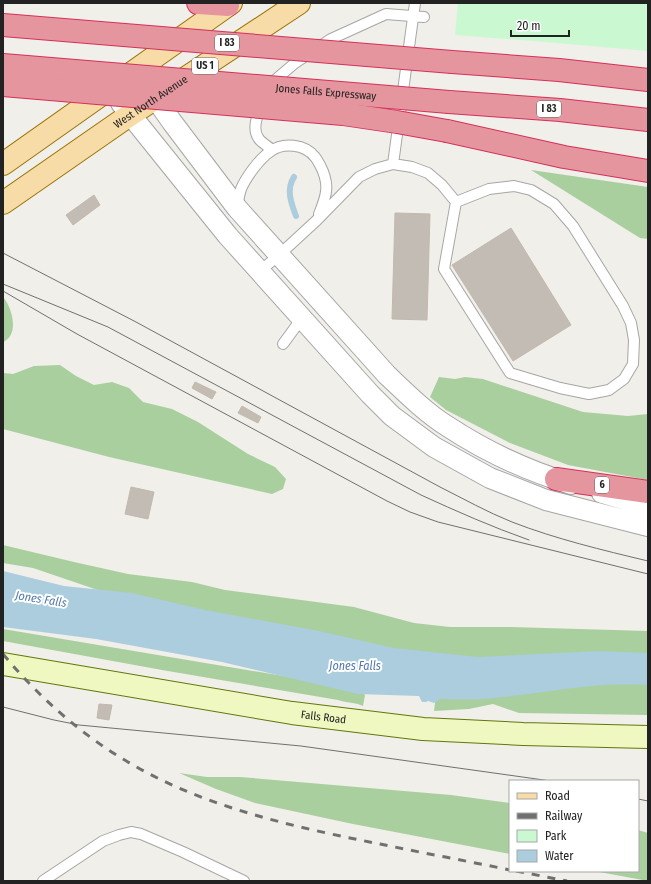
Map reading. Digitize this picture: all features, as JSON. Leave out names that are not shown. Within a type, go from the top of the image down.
[{"type":"highway","points":[[198,3],[230,4]]},
{"type":"highway","name":"I 83","points":[[3,25],[559,70],[648,80]]},
{"type":"highway","name":"Jones Falls Expressway","points":[[3,65],[560,110],[648,120]]},
{"type":"highway","points":[[3,85],[343,114],[447,131],[564,156],[648,170]]},
{"type":"highway","name":"6","points":[[556,479],[648,492]]},
{"type":"main road","name":"West North Avenue","points":[[3,203],[95,139],[299,3]]},
{"type":"main road","points":[[3,164],[230,4]]},
{"type":"main road","name":"Falls Road","points":[[3,664],[292,713],[423,729],[523,734],[648,737]]},
{"type":"street","points":[[135,71],[237,208],[358,345],[410,396],[446,426],[501,457],[556,479],[648,506]]},
{"type":"street","points":[[110,88],[220,226],[370,394],[392,416],[434,447],[490,478],[546,500],[648,526]]},
{"type":"lane","points":[[393,164],[419,17],[415,3]]},
{"type":"lane","points":[[272,150],[259,139],[256,130],[257,116],[275,80],[295,63],[331,39],[386,14],[419,17]]},
{"type":"lane","points":[[237,208],[241,189],[257,163],[272,150],[284,146],[296,145],[308,151],[315,157],[327,182],[326,200],[317,220]]},
{"type":"lane","points":[[260,271],[317,220],[359,177],[375,169],[393,164],[412,167],[428,173],[442,185],[456,202],[444,269],[510,373],[560,388],[589,394],[610,390],[624,379],[633,364],[634,340],[631,323],[623,306],[573,226],[554,204],[531,190],[514,186],[489,189],[456,202]]},
{"type":"lane","points":[[283,344],[302,318]]},
{"type":"lane","points":[[43,881],[103,841],[119,834],[131,832],[141,834],[183,852],[244,881]]},
{"type":"green space","points":[[458,3],[648,3],[648,51],[455,35]]},
{"type":"green space","points":[[531,170],[648,187],[648,239],[640,238]]},
{"type":"green space","points":[[3,297],[9,307],[13,327],[8,338],[3,342]]},
{"type":"green space","points":[[60,365],[76,376],[94,385],[112,382],[129,388],[143,402],[172,409],[198,422],[248,454],[275,467],[286,479],[283,489],[272,494],[109,457],[3,429],[3,373],[13,374],[34,366]]},
{"type":"green space","points":[[439,377],[455,379],[465,377],[483,379],[583,412],[628,416],[648,414],[648,480],[568,465],[510,443],[446,410],[430,397]]},
{"type":"green space","points":[[3,545],[128,574],[192,582],[225,590],[354,607],[414,623],[450,627],[511,627],[648,631],[648,715],[519,713],[493,704],[469,709],[434,711],[440,666],[130,601],[33,568],[3,563]]},
{"type":"green space","points":[[3,629],[295,678],[354,684],[365,695],[363,706],[338,700],[3,641]]},
{"type":"green space","points":[[179,773],[207,777],[240,777],[451,795],[509,803],[509,854],[353,824],[255,803],[216,789]]},
{"type":"green space","points":[[639,830],[648,833],[648,881],[599,872],[639,872]]},
{"type":"water","name":"Jones Falls","points":[[3,571],[64,586],[132,593],[205,610],[319,631],[394,648],[478,657],[599,651],[648,653],[648,685],[629,684],[591,686],[488,699],[440,699],[434,703],[428,701],[422,702],[419,696],[358,694],[222,662],[96,639],[3,627]]},
{"type":"building","points":[[94,195],[100,205],[73,225],[66,215]]},
{"type":"building","points":[[395,213],[430,214],[427,320],[392,319]]},
{"type":"building","points":[[511,228],[571,325],[513,361],[452,265]]},
{"type":"building","points":[[195,382],[216,392],[212,399],[192,388]]},
{"type":"building","points":[[242,406],[261,417],[258,423],[238,413]]},
{"type":"building","points":[[131,487],[154,492],[148,519],[125,514]]},
{"type":"building","points":[[99,704],[112,705],[109,720],[97,718]]},
{"type":"waterway","points":[[294,177],[290,186],[290,191],[291,201],[296,216]]},
{"type":"tram line","points":[[3,253],[136,322],[485,510],[545,534],[648,561]]},
{"type":"tram line","points":[[3,284],[108,327],[421,495],[474,519],[529,540]]},
{"type":"tram line","points":[[3,291],[77,334],[410,512],[438,522],[648,574]]},
{"type":"tram line","points":[[3,707],[79,725],[301,746],[544,780]]},
{"type":"tram line","points":[[639,799],[648,801]]},
{"type":"railway","points":[[3,654],[30,684],[74,725],[123,759],[183,790],[247,813],[280,822],[509,870]]},
{"type":"railway","points":[[521,872],[567,881]]}]
